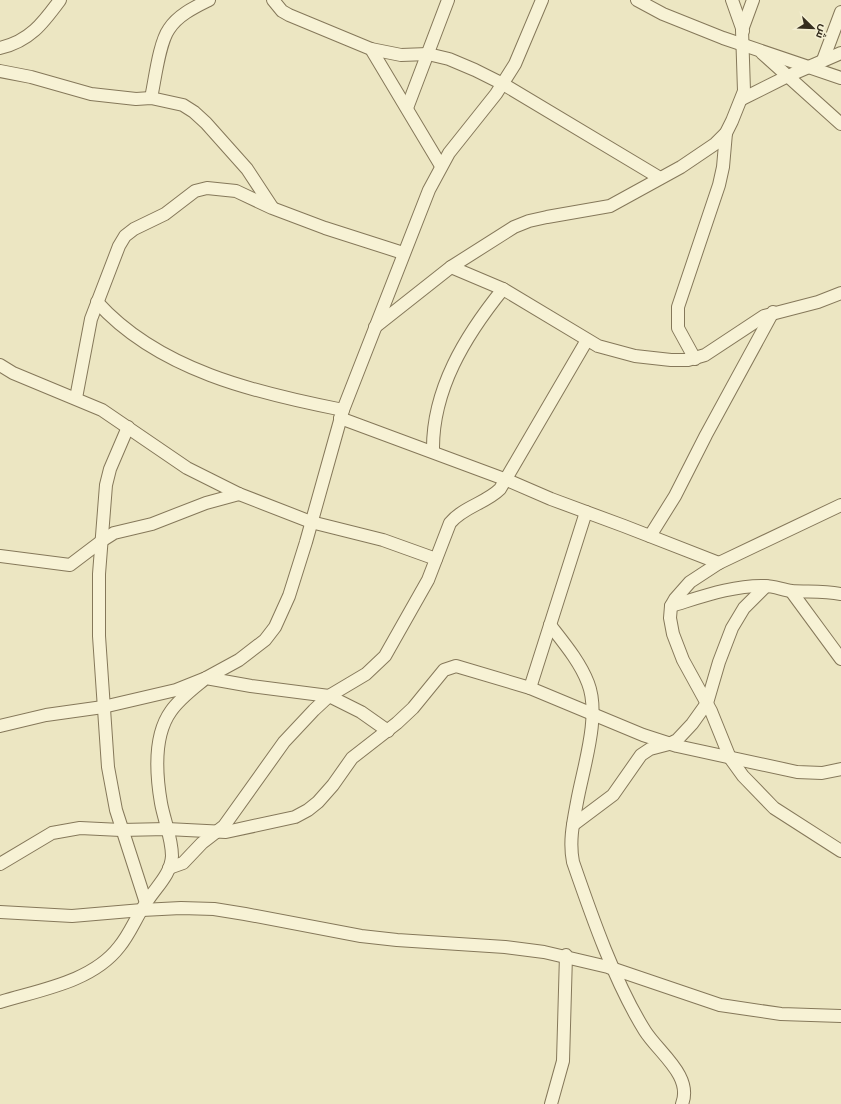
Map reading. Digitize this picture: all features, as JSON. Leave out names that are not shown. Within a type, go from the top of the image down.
[{"type":"street","points":[[0,48],[22,40],[37,30],[60,0]]},
{"type":"street","points":[[151,98],[163,43],[169,28],[189,10],[209,0]]},
{"type":"street","points":[[272,0],[289,16],[365,45],[370,49],[441,166]]},
{"type":"street","points":[[407,108],[448,0]]},
{"type":"street","points":[[0,726],[46,715],[103,707],[176,690],[206,678],[251,652],[265,640],[275,627],[289,596],[341,414],[403,253],[441,166],[462,134],[503,84],[522,51],[542,0]]},
{"type":"street","points":[[637,0],[663,14],[742,45],[810,66],[841,78]]},
{"type":"street","points":[[374,328],[450,267],[514,227],[528,221],[610,206],[709,150],[726,133],[742,99],[745,81],[742,30],[732,0]]},
{"type":"street","points":[[742,30],[753,0]]},
{"type":"street","points":[[822,60],[841,12]]},
{"type":"street","points":[[742,30],[757,49],[841,124]]},
{"type":"street","points":[[370,49],[401,55],[428,54],[464,65],[503,84],[660,178]]},
{"type":"street","points":[[742,99],[822,60],[841,53]]},
{"type":"street","points":[[0,71],[31,77],[91,94],[136,99],[151,98],[183,105],[194,112],[247,169],[272,208]]},
{"type":"street","points":[[695,359],[678,328],[678,307],[719,185],[723,167],[726,133]]},
{"type":"street","points":[[76,398],[91,319],[109,268],[125,236],[134,229],[165,214],[195,191],[207,188],[236,191],[272,208],[403,253]]},
{"type":"street","points":[[450,267],[503,289],[587,340],[614,351],[635,356],[671,360],[695,359],[717,348],[752,322],[773,312],[818,302],[841,293]]},
{"type":"street","points":[[433,451],[434,416],[454,364],[478,320],[503,289]]},
{"type":"street","points":[[97,302],[127,331],[157,351],[178,362],[254,389],[341,414],[507,480],[551,500],[719,563]]},
{"type":"street","points":[[650,536],[675,496],[706,435],[773,312]]},
{"type":"street","points":[[169,868],[182,863],[202,843],[216,833],[232,818],[284,742],[329,696],[366,674],[384,656],[422,591],[453,520],[494,496],[507,480],[587,340]]},
{"type":"street","points":[[0,365],[13,373],[102,410],[128,426],[187,468],[240,494],[311,522],[383,540],[436,559]]},
{"type":"street","points":[[128,426],[110,469],[106,485],[103,540],[99,574],[99,636],[108,768],[121,830],[144,906]]},
{"type":"street","points":[[0,556],[70,565],[114,533],[152,524],[206,503],[240,494]]},
{"type":"street","points":[[841,505],[719,563],[690,582],[681,591],[671,606],[670,618],[675,640],[683,660],[707,703],[730,758],[750,784],[774,808],[841,851]]},
{"type":"street","points":[[530,688],[586,512]]},
{"type":"street","points":[[671,606],[717,593],[754,586],[766,586],[791,591],[823,591],[841,594]]},
{"type":"street","points":[[573,825],[613,795],[641,755],[650,749],[669,744],[682,736],[707,703],[719,662],[732,628],[744,608],[766,586]]},
{"type":"street","points":[[791,591],[841,659]]},
{"type":"street","points":[[550,625],[572,655],[588,683],[594,705],[594,714],[573,825],[571,852],[614,969],[645,1032],[682,1079],[685,1091],[682,1104]]},
{"type":"street","points":[[0,864],[52,833],[80,828],[121,830],[167,829],[216,833],[295,817],[308,810],[333,784],[352,758],[388,731],[413,708],[444,670],[449,667],[461,666],[530,688],[643,735],[669,744],[805,773],[822,773],[841,769]]},
{"type":"street","points":[[206,678],[251,686],[329,696],[361,712],[388,731]]},
{"type":"street","points":[[0,1002],[87,973],[100,964],[119,948],[144,906],[166,875],[169,868],[171,849],[161,802],[158,768],[159,742],[162,727],[171,711],[185,696],[206,678]]},
{"type":"street","points":[[0,912],[72,916],[144,906],[214,909],[362,936],[398,940],[505,947],[566,955],[614,969],[720,1005],[781,1014],[841,1016]]},
{"type":"street","points":[[551,1104],[563,1062],[566,955]]}]
